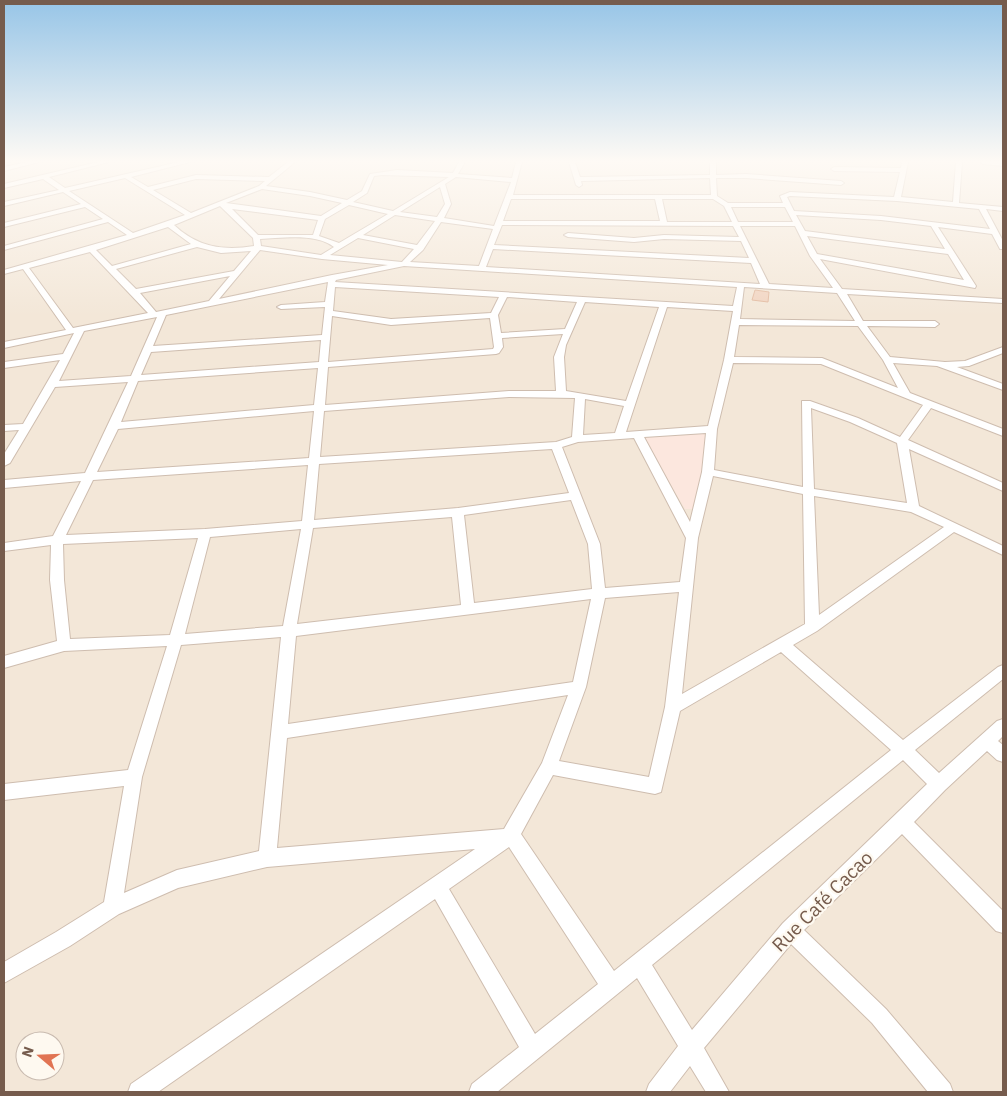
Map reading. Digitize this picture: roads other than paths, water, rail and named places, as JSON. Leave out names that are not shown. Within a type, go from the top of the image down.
[{"type":"street","points":[[4,225],[52,213]]},
{"type":"street","points":[[97,213],[133,236]]},
{"type":"street","points":[[4,272],[91,249],[169,224],[195,213]]},
{"type":"street","points":[[231,213],[256,237],[258,248]]},
{"type":"street","points":[[287,213],[322,218],[330,213]]},
{"type":"street","points":[[322,257],[394,213]]},
{"type":"street","points":[[395,213],[498,225],[571,223],[797,224]]},
{"type":"street","points":[[4,345],[404,264],[420,248],[443,213]]},
{"type":"street","points":[[482,268],[503,213]]},
{"type":"street","points":[[662,213],[664,223]]},
{"type":"street","points":[[731,213],[766,286]]},
{"type":"street","points":[[791,213],[814,256],[887,360],[906,394]]},
{"type":"street","points":[[832,213],[995,232]]},
{"type":"street","points":[[984,213],[1001,239],[1003,247]]},
{"type":"street","points":[[315,238],[322,218]]},
{"type":"street","points":[[4,248],[108,220]]},
{"type":"street","points":[[564,252],[571,223]]},
{"type":"street","points":[[169,224],[181,237],[196,245],[233,251],[258,248],[322,257],[404,264],[1003,301]]},
{"type":"street","points":[[934,226],[970,283],[978,300]]},
{"type":"street","points":[[802,234],[950,252]]},
{"type":"street","points":[[256,237],[283,235],[315,238],[334,242],[339,247]]},
{"type":"street","points":[[568,235],[634,240],[664,237],[744,239]]},
{"type":"street","points":[[356,236],[420,248]]},
{"type":"street","points":[[112,268],[196,245]]},
{"type":"street","points":[[490,247],[754,261]]},
{"type":"street","points":[[212,302],[258,248]]},
{"type":"street","points":[[91,249],[158,313]]},
{"type":"street","points":[[814,256],[970,283]]},
{"type":"street","points":[[25,266],[76,330]]},
{"type":"street","points":[[134,292],[235,273]]},
{"type":"street","points":[[332,280],[504,295],[736,309]]},
{"type":"street","points":[[267,858],[289,630],[308,523],[332,280]]},
{"type":"street","points":[[550,767],[655,786],[673,707],[692,538],[708,472],[712,429],[729,360],[741,284]]},
{"type":"street","points":[[52,384],[496,351],[498,347],[494,315],[504,295]]},
{"type":"street","points":[[560,394],[559,357],[568,330],[582,300]]},
{"type":"street","points":[[619,436],[664,305]]},
{"type":"street","points":[[281,308],[329,308],[391,322],[494,315]]},
{"type":"street","points":[[64,645],[56,580],[56,540],[91,476],[114,426],[148,349],[158,313]]},
{"type":"street","points":[[736,322],[934,324]]},
{"type":"street","points":[[4,463],[24,427],[52,384],[67,356],[76,330]]},
{"type":"street","points":[[497,336],[568,330]]},
{"type":"street","points":[[148,349],[326,337]]},
{"type":"street","points":[[887,360],[966,364],[1003,350]]},
{"type":"street","points":[[4,365],[67,356]]},
{"type":"street","points":[[729,360],[822,361],[1003,433]]},
{"type":"street","points":[[938,363],[1003,387]]},
{"type":"street","points":[[114,426],[509,394],[580,395],[629,404]]},
{"type":"street","points":[[577,440],[580,395]]},
{"type":"street","points":[[812,627],[810,492],[806,403],[854,420],[1003,487]]},
{"type":"street","points":[[914,508],[902,442],[929,404]]},
{"type":"street","points":[[4,428],[24,427]]},
{"type":"street","points":[[4,484],[91,476],[556,445],[577,440],[712,429]]},
{"type":"street","points":[[638,436],[692,538]]},
{"type":"street","points":[[139,1092],[508,837],[550,767],[579,687],[600,593],[594,544],[556,445]]},
{"type":"street","points":[[708,472],[810,492],[914,508],[1003,552]]},
{"type":"street","points":[[4,547],[56,540],[205,533],[458,512],[576,496]]},
{"type":"street","points":[[458,512],[468,608]]},
{"type":"street","points":[[673,707],[812,627],[953,527]]},
{"type":"street","points":[[112,907],[134,777],[176,640],[205,533]]},
{"type":"street","points":[[4,662],[64,645],[176,640],[289,630],[600,593],[686,587]]},
{"type":"street","points":[[783,645],[939,784]]},
{"type":"street","points":[[480,1092],[1003,671]]},
{"type":"street","points":[[280,732],[579,687]]},
{"type":"street","name":"Rue Café Cacao","points":[[657,1092],[690,1048],[790,930],[939,784],[1003,726]]},
{"type":"street","points":[[987,741],[1003,754]]},
{"type":"street","points":[[4,792],[134,777]]},
{"type":"street","points":[[902,822],[1003,924]]},
{"type":"street","points":[[4,973],[63,939],[112,907],[176,879],[267,858],[508,837]]},
{"type":"street","points":[[508,837],[611,985]]},
{"type":"street","points":[[438,887],[532,1050]]},
{"type":"street","points":[[790,930],[879,1016],[942,1092]]},
{"type":"street","points":[[640,964],[718,1092]]}]
